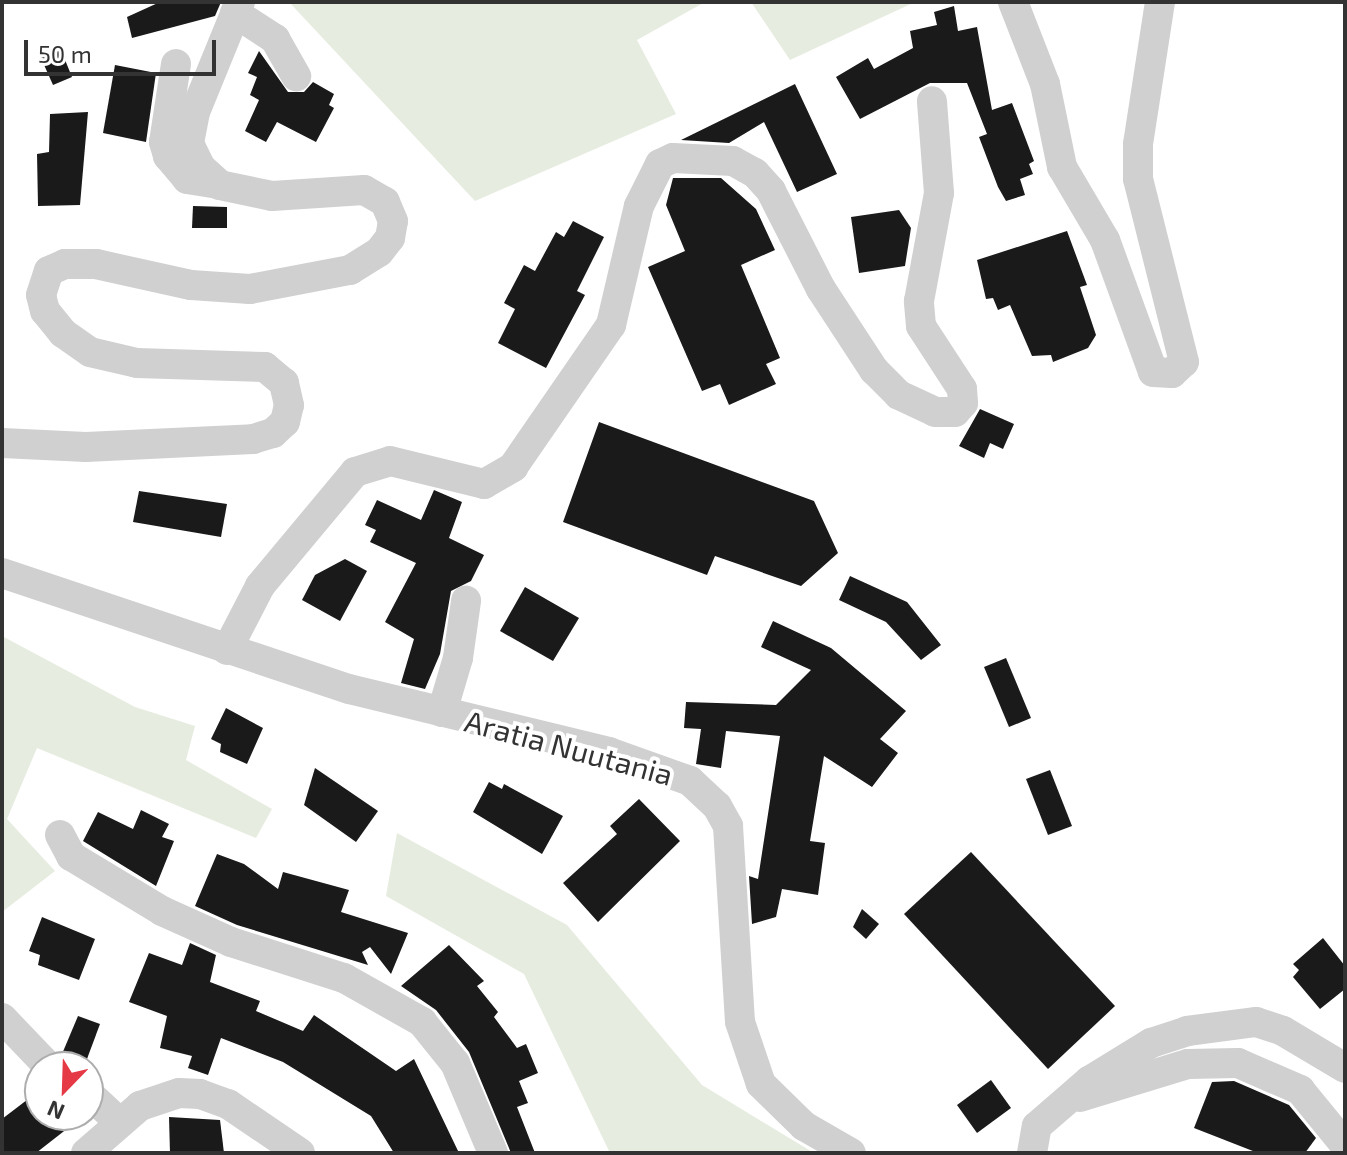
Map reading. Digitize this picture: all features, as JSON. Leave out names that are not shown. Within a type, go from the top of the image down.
[{"type":"street","points":[[1013,2],[1045,84],[1062,167],[1105,240],[1153,372],[1172,373],[1184,362],[1138,179],[1138,144],[1160,2]]},
{"type":"street","points":[[220,185],[201,168],[189,143],[195,112],[238,8],[275,39],[296,76]]},
{"type":"street","points":[[2,443],[86,447],[253,439],[273,433],[285,422],[289,405],[284,383],[265,367],[137,363],[90,352],[63,333],[45,311],[41,295],[49,271],[65,264],[96,264],[191,285],[250,289],[350,270],[379,252],[390,238],[393,221],[385,202],[364,190],[272,196],[187,179],[168,156],[164,142],[176,64]]},
{"type":"street","points":[[227,650],[260,586],[355,472],[390,461],[484,484],[513,467],[611,325],[639,206],[660,164],[673,158],[733,161],[755,173],[771,191],[821,289],[874,370],[899,395],[935,412],[955,412],[963,403],[962,389],[921,326],[919,301],[939,193],[932,101]]},
{"type":"street","name":"Aratia Nuutania","points":[[2,573],[370,695],[609,752],[684,778],[704,792],[728,826],[733,855],[746,1048],[761,1084],[781,1108],[851,1153]]},
{"type":"street","name":"Aratia Nuutania","points":[[442,712],[458,658],[466,601]]},
{"type":"street","points":[[60,835],[71,856],[162,911],[231,942],[344,978],[422,1022],[455,1063],[493,1153]]},
{"type":"street","points":[[2,1018],[34,1051]]},
{"type":"street","points":[[1032,1153],[1037,1126],[1115,1062],[1151,1043],[1225,1024],[1256,1022],[1283,1031],[1345,1068]]},
{"type":"street","points":[[1070,1100],[1188,1064],[1238,1063],[1300,1090],[1345,1145]]},
{"type":"street","points":[[86,1153],[118,1121],[160,1097],[200,1094],[228,1104],[300,1153]]},
{"type":"street","points":[[104,1108],[118,1121]]},
{"type":"shaded area","points":[[289,2],[705,2],[637,40],[676,114],[475,201]]},
{"type":"shaded area","points":[[751,2],[915,2],[790,60]]},
{"type":"shaded area","points":[[2,636],[135,707],[195,726],[186,760],[272,809],[256,838],[37,748],[7,819],[55,871],[2,912]]},
{"type":"shaded area","points":[[397,833],[567,925],[702,1085],[814,1153],[610,1153],[524,974],[386,896]]},
{"type":"building","points":[[160,2],[221,2],[215,16],[132,38],[127,17]]},
{"type":"building","points":[[954,6],[958,31],[977,27],[992,110],[1012,103],[1034,161],[1029,164],[1033,174],[1020,179],[1025,195],[1006,201],[998,187],[979,137],[987,134],[967,83],[930,83],[860,119],[836,77],[868,58],[874,69],[913,48],[910,31],[937,25],[934,12]]},
{"type":"building","points":[[61,50],[72,77],[53,85],[41,58]]},
{"type":"building","points":[[259,51],[288,92],[304,92],[313,82],[334,94],[329,105],[334,108],[316,142],[277,122],[266,142],[245,131],[259,100],[250,95],[257,77],[248,73]]},
{"type":"building","points":[[115,65],[156,73],[146,142],[103,133]]},
{"type":"building","points":[[795,84],[837,174],[797,192],[764,122],[729,143],[681,140]]},
{"type":"building","points":[[88,112],[80,205],[38,206],[37,154],[49,152],[50,114]]},
{"type":"building","points":[[673,178],[721,178],[756,209],[775,250],[741,265],[780,358],[766,364],[776,384],[729,405],[720,384],[702,391],[648,267],[685,251],[666,205]]},
{"type":"building","points":[[193,206],[227,207],[227,228],[192,228]]},
{"type":"building","points":[[899,210],[911,228],[905,266],[859,273],[851,217]]},
{"type":"building","points":[[573,221],[604,237],[577,291],[585,295],[546,368],[498,343],[515,309],[504,303],[524,265],[535,271],[556,232],[564,237]]},
{"type":"building","points":[[1067,231],[1087,285],[1080,287],[1096,335],[1088,348],[1053,362],[1051,355],[1032,356],[1010,305],[998,310],[993,298],[986,299],[977,260]]},
{"type":"building","points":[[980,409],[1014,424],[1003,449],[990,443],[984,458],[959,446]]},
{"type":"building","points":[[599,422],[814,501],[838,553],[801,586],[715,556],[707,575],[563,522]]},
{"type":"building","points":[[434,490],[462,502],[449,538],[484,555],[471,581],[451,591],[440,654],[425,689],[401,683],[414,639],[385,622],[416,563],[370,542],[376,530],[365,525],[377,500],[421,520]]},
{"type":"building","points":[[139,491],[227,504],[221,537],[133,522]]},
{"type":"building","points":[[345,559],[367,571],[340,621],[302,600],[315,575]]},
{"type":"building","points":[[850,576],[907,602],[941,645],[921,660],[886,622],[839,600]]},
{"type":"building","points":[[525,587],[579,618],[553,661],[500,631]]},
{"type":"building","points":[[773,621],[831,648],[906,711],[880,739],[898,753],[872,787],[824,756],[810,841],[825,843],[818,895],[782,889],[776,917],[752,924],[749,876],[758,879],[780,736],[726,731],[721,768],[696,764],[701,729],[684,728],[686,702],[776,705],[811,670],[761,647]]},
{"type":"building","points":[[1006,658],[1031,718],[1009,727],[984,667]]},
{"type":"building","points":[[226,708],[263,728],[247,764],[220,752],[221,744],[211,739]]},
{"type":"building","points":[[315,768],[378,811],[356,842],[304,805]]},
{"type":"building","points":[[1050,770],[1072,826],[1048,835],[1026,779]]},
{"type":"building","points":[[489,782],[502,789],[504,784],[563,816],[542,854],[473,812]]},
{"type":"building","points":[[639,799],[680,841],[598,922],[563,883],[617,834],[610,826]]},
{"type":"building","points":[[141,810],[169,824],[162,837],[174,841],[156,886],[83,841],[98,812],[133,829]]},
{"type":"building","points":[[971,852],[1115,1006],[1048,1069],[904,914]]},
{"type":"building","points":[[217,854],[244,864],[278,889],[283,872],[349,890],[341,912],[408,933],[391,974],[370,947],[362,952],[368,965],[237,925],[195,906]]},
{"type":"building","points":[[862,909],[879,924],[866,939],[853,927]]},
{"type":"building","points":[[42,917],[95,939],[79,980],[38,965],[40,955],[29,951]]},
{"type":"building","points":[[1323,938],[1345,966],[1345,989],[1320,1009],[1293,977],[1299,970],[1293,964]]},
{"type":"building","points":[[190,943],[216,955],[210,982],[260,1001],[256,1011],[303,1031],[314,1015],[396,1071],[414,1059],[459,1153],[394,1153],[371,1116],[283,1062],[221,1038],[208,1075],[188,1068],[192,1056],[160,1048],[167,1016],[129,1002],[149,953],[182,965]]},
{"type":"building","points":[[449,945],[484,981],[477,986],[498,1012],[494,1017],[517,1048],[526,1044],[538,1073],[519,1081],[528,1103],[517,1107],[535,1153],[511,1153],[469,1052],[436,1010],[401,986]]},
{"type":"building","points":[[78,1016],[100,1024],[90,1051],[63,1051]]},
{"type":"building","points":[[991,1080],[1011,1108],[977,1133],[957,1105]]},
{"type":"building","points":[[1234,1081],[1289,1105],[1316,1138],[1305,1153],[1258,1153],[1194,1128],[1212,1082]]},
{"type":"building","points":[[24,1102],[24,1131],[64,1131],[36,1153],[2,1153],[2,1119]]},
{"type":"building","points":[[169,1117],[220,1120],[224,1153],[170,1153]]}]
